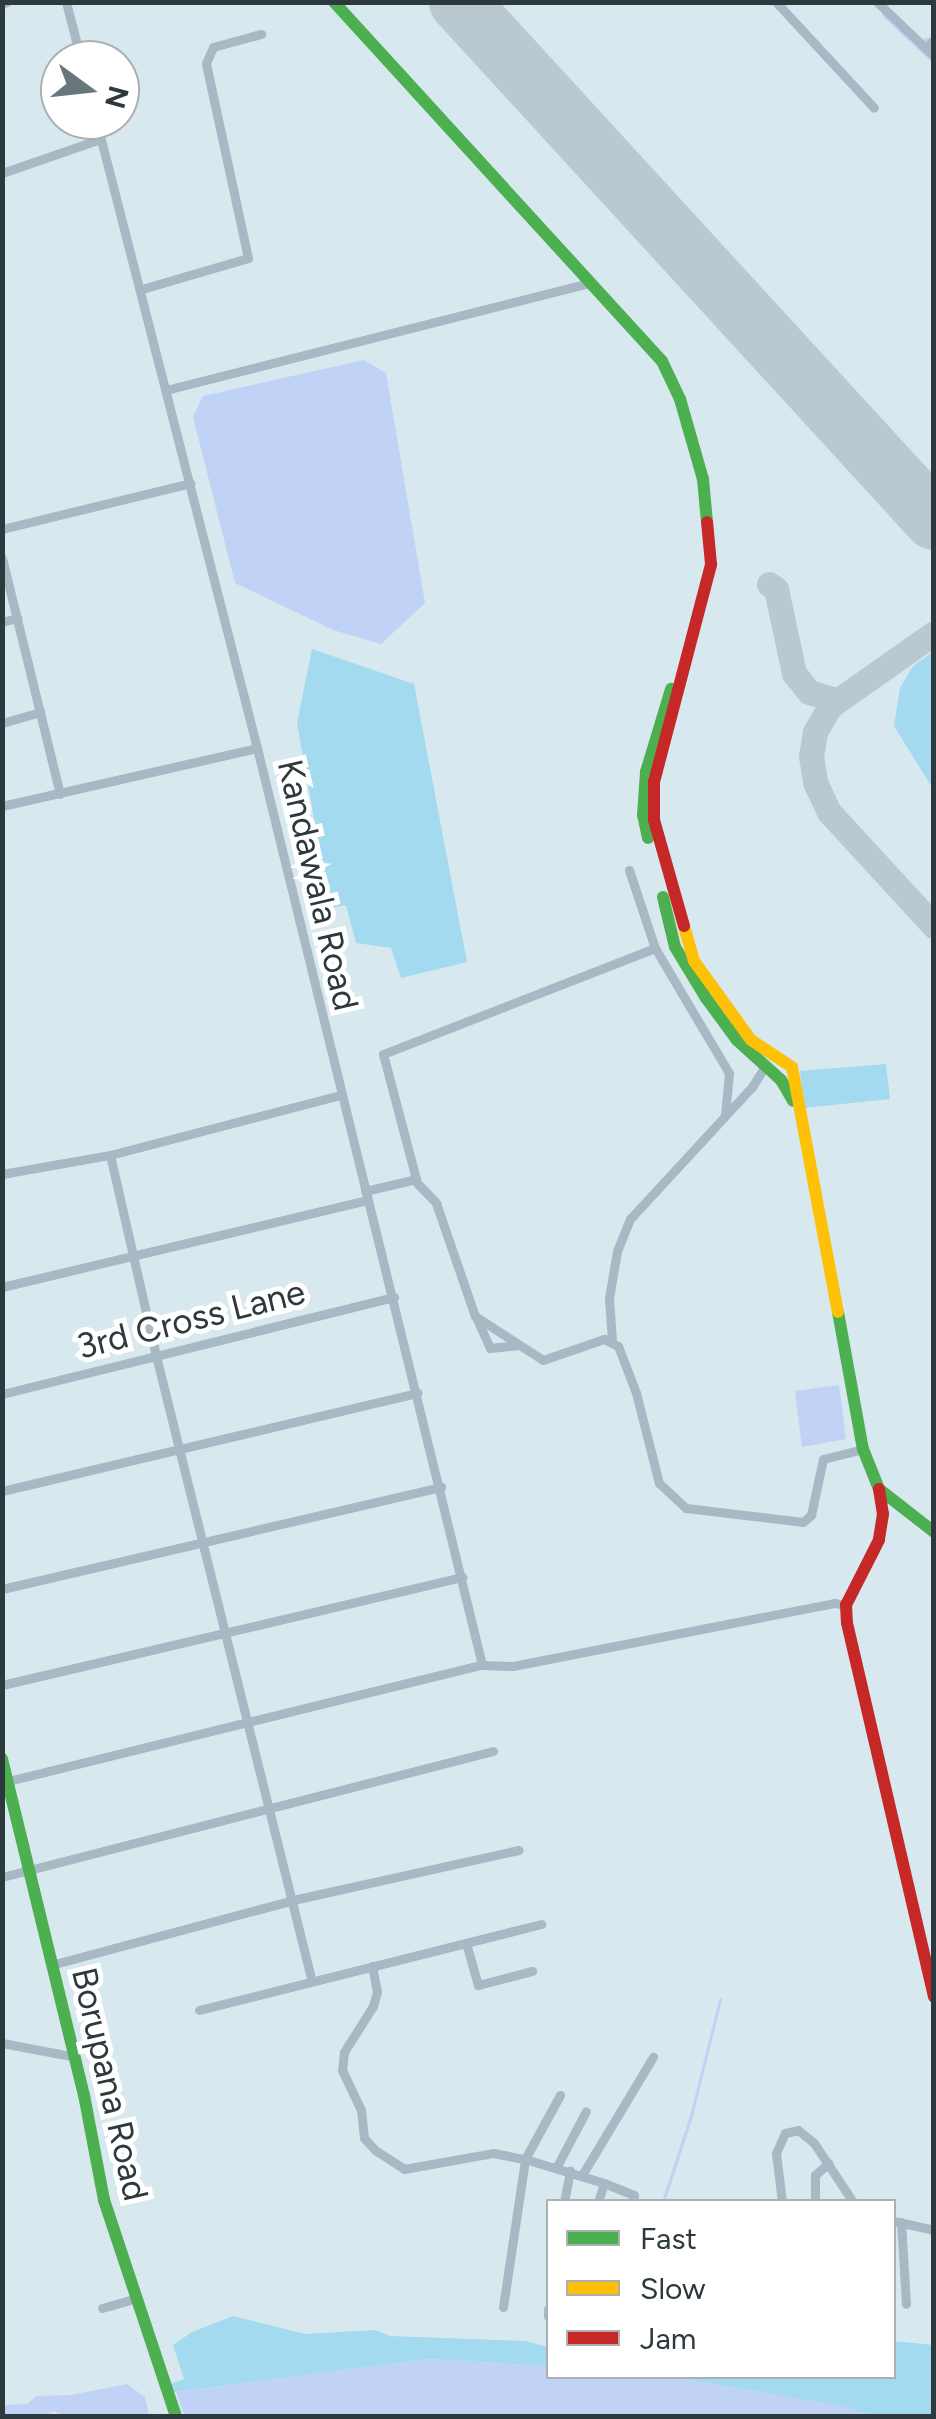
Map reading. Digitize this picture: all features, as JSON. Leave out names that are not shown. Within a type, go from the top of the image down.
[{"type":"main road","points":[[334,2],[662,361],[680,399],[703,480],[711,539],[700,608],[654,782],[654,820],[694,961],[731,1016],[783,1079],[798,1114],[863,1449],[879,1488],[883,1514],[879,1540],[846,1604],[934,1997]]},
{"type":"main road","points":[[765,1061],[792,1067],[783,1079]]},
{"type":"main road","points":[[879,1488],[934,1532]]},
{"type":"main road","name":"Borupana Road","points":[[2,1760],[76,2057],[104,2200],[176,2416]]},
{"type":"street","points":[[66,2],[75,40]]},
{"type":"street","points":[[776,2],[874,108]]},
{"type":"street","points":[[877,2],[934,56]]},
{"type":"street","points":[[142,289],[248,258],[206,63],[213,47],[261,34]]},
{"type":"street","points":[[2,173],[97,140]]},
{"type":"street","name":"Kandawala Road","points":[[100,140],[142,289],[257,748],[482,1665]]},
{"type":"street","points":[[166,390],[592,282]]},
{"type":"street","points":[[2,530],[190,484]]},
{"type":"street","points":[[2,558],[60,794]]},
{"type":"street","points":[[2,622],[17,618]]},
{"type":"street","points":[[2,722],[40,712]]},
{"type":"street","points":[[2,806],[257,748]]},
{"type":"street","points":[[629,870],[654,948],[729,1073],[725,1115]]},
{"type":"street","points":[[519,1344],[490,1348],[436,1203],[416,1179],[383,1054],[654,948]]},
{"type":"street","points":[[765,1061],[752,1088],[638,1206],[622,1234],[609,1298],[612,1341],[628,1366],[658,1483],[686,1508],[803,1522],[811,1515],[822,1459],[863,1449]]},
{"type":"street","points":[[752,1088],[783,1079]]},
{"type":"street","points":[[2,1174],[110,1154],[340,1095]]},
{"type":"street","points":[[110,1154],[223,1631],[311,1978]]},
{"type":"street","points":[[2,1286],[366,1196],[416,1179]]},
{"type":"street","name":"3rd Cross Lane","points":[[2,1394],[394,1296]]},
{"type":"street","points":[[475,1316],[543,1360],[600,1340],[612,1341]]},
{"type":"street","points":[[2,1491],[418,1393]]},
{"type":"street","points":[[2,1589],[441,1486]]},
{"type":"street","points":[[2,1684],[462,1577]]},
{"type":"street","points":[[5,1782],[482,1665],[513,1666],[834,1603],[846,1604]]},
{"type":"street","points":[[2,1876],[268,1812],[493,1751]]},
{"type":"street","points":[[51,1965],[293,1900],[519,1850]]},
{"type":"street","points":[[199,2010],[311,1978],[541,1924]]},
{"type":"street","points":[[466,1943],[478,1985],[532,1971]]},
{"type":"street","points":[[372,1966],[377,1992],[373,2006],[344,2052],[342,2065],[365,2121],[364,2138],[404,2168],[493,2153],[570,2171],[633,2198]]},
{"type":"street","points":[[2,2043],[76,2057]]},
{"type":"street","points":[[582,2175],[653,2057]]},
{"type":"street","points":[[503,2307],[525,2159],[560,2095]]},
{"type":"street","points":[[556,2168],[586,2111]]},
{"type":"street","points":[[782,2199],[776,2153],[785,2133],[798,2130],[829,2164],[851,2199]]},
{"type":"street","points":[[816,2199],[815,2175],[829,2164]]},
{"type":"street","points":[[565,2199],[570,2171]]},
{"type":"street","points":[[599,2199],[604,2183]]},
{"type":"street","points":[[906,2304],[897,2222],[934,2230]]},
{"type":"street","points":[[102,2308],[137,2298]]},
{"type":"shaded area","points":[[364,360],[386,373],[425,603],[381,644],[333,630],[235,583],[193,417],[203,396]]},
{"type":"shaded area","points":[[312,649],[414,684],[467,962],[401,978],[391,948],[356,943],[346,905],[330,908],[297,723]]},
{"type":"shaded area","points":[[934,652],[933,789],[894,726],[900,688],[913,666]]},
{"type":"shaded area","points":[[886,1064],[890,1099],[804,1108],[800,1071]]},
{"type":"shaded area","points":[[839,1385],[846,1439],[802,1447],[795,1391]]},
{"type":"shaded area","points":[[233,2316],[305,2334],[376,2330],[390,2336],[525,2341],[546,2346],[546,2366],[428,2359],[167,2393],[165,2386],[184,2379],[173,2345],[192,2332]]},
{"type":"shaded area","points":[[896,2341],[933,2345],[933,2416],[873,2416],[841,2406],[683,2379],[896,2379]]},
{"type":"shaded area","points":[[428,2359],[546,2366],[546,2379],[683,2379],[842,2406],[873,2416],[185,2416],[176,2392]]},
{"type":"shaded area","points":[[127,2384],[145,2397],[149,2416],[62,2416],[54,2411],[46,2416],[3,2416],[3,2405],[27,2404],[36,2396],[71,2395]]},
{"type":"waterway","points":[[883,14],[934,62]]},
{"type":"waterway","points":[[924,40],[934,37]]},
{"type":"waterway","points":[[664,2199],[691,2116],[720,2000]]},
{"type":"taxiway","points":[[769,584],[776,589],[794,673],[809,692],[836,700]]},
{"type":"taxiway","points":[[934,633],[830,706],[815,732],[811,756],[815,782],[829,812],[934,926]]},
{"type":"runway","points":[[459,2],[934,520]]},
{"type":"traffic: fast","points":[[334,2],[662,361],[680,399],[703,479],[707,522]]},
{"type":"traffic: fast","points":[[648,838],[643,815],[646,772],[671,689]]},
{"type":"traffic: fast","points":[[663,897],[675,947],[706,998],[737,1040],[781,1080],[793,1101]]},
{"type":"traffic: fast","points":[[838,1312],[863,1449],[879,1489],[934,1532]]},
{"type":"traffic: fast","points":[[2,1759],[84,2095],[104,2200],[176,2416]]},
{"type":"traffic: slow","points":[[684,926],[694,961],[751,1040],[792,1067],[838,1312]]},
{"type":"traffic: jam","points":[[684,926],[654,820],[654,782],[711,564],[707,522]]},
{"type":"traffic: jam","points":[[879,1489],[883,1514],[879,1540],[846,1605],[847,1623],[934,1997]]}]
